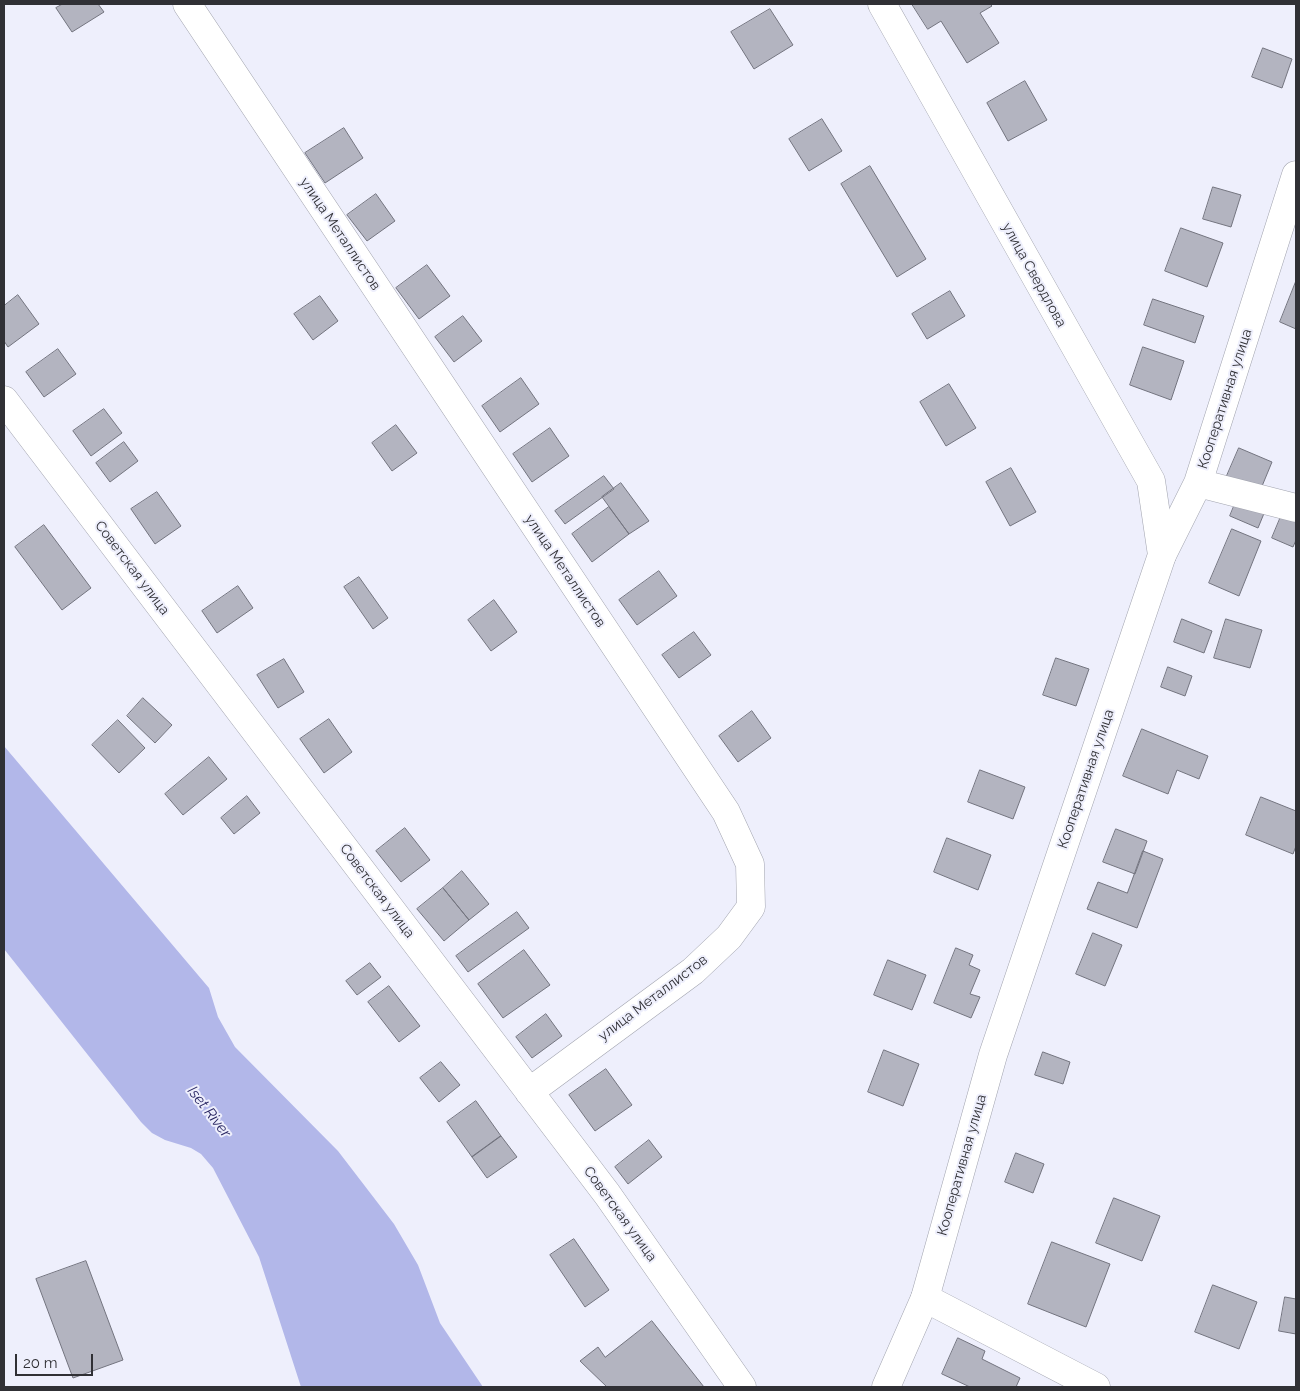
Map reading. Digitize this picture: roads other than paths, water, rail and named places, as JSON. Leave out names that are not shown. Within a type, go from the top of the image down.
[{"type":"street","name":"улица Металлистов","points":[[187,4],[726,812],[750,864],[751,907],[729,937],[694,971],[529,1092]]},
{"type":"street","name":"улица Свердлова","points":[[882,4],[1151,482],[1162,555]]},
{"type":"street","name":"Кооперативная улица","points":[[886,1387],[925,1298],[993,1055],[1162,555],[1198,483],[1296,175]]},
{"type":"street","name":"Советская улица","points":[[4,400],[607,1194],[742,1387]]},
{"type":"street","points":[[1198,483],[1296,508]]},
{"type":"street","points":[[925,1298],[1096,1387]]},
{"type":"water label","name":"Iset River","points":[[209,1112]]}]
